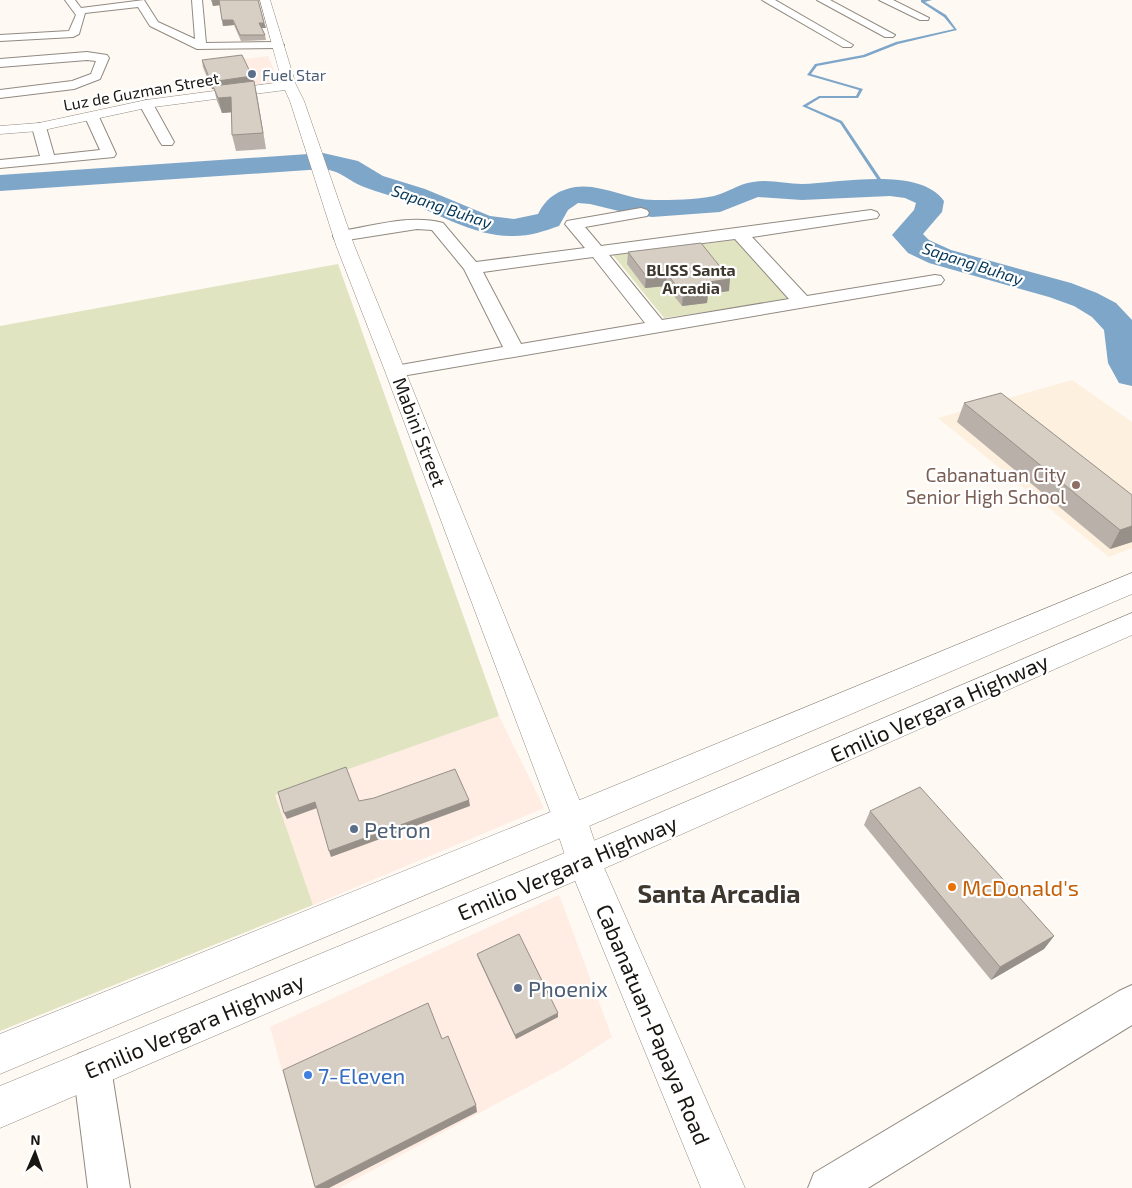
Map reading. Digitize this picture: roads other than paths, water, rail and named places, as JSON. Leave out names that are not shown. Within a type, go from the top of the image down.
[{"type":"main road","name":"Mabini Street","points":[[265,0],[288,85],[297,101],[341,236],[396,371],[570,818],[584,861]]},
{"type":"main road","name":"Luz de Guzman Street","points":[[0,130],[40,127],[146,104],[288,85]]},
{"type":"main road","name":"Emilio Vergara Highway","points":[[0,1054],[1132,583]]},
{"type":"main road","name":"Emilio Vergara Highway","points":[[0,1107],[584,861],[1132,623]]},
{"type":"main road","name":"Cabanatuan-Papaya Road","points":[[584,861],[723,1188]]},
{"type":"street","points":[[0,38],[73,34],[81,15],[70,0]]},
{"type":"street","points":[[197,0],[201,47]]},
{"type":"street","points":[[767,0],[847,45]]},
{"type":"street","points":[[822,0],[889,35]]},
{"type":"street","points":[[884,0],[924,18]]},
{"type":"street","points":[[79,11],[140,2],[154,24],[201,47],[278,44]]},
{"type":"street","points":[[0,62],[87,56],[103,58],[96,76],[74,85],[0,94]]},
{"type":"street","points":[[146,104],[167,142]]},
{"type":"street","points":[[1,161],[48,160],[109,154],[92,117]]},
{"type":"street","points":[[40,127],[48,160]]},
{"type":"street","points":[[640,213],[573,224],[657,326]]},
{"type":"street","points":[[472,268],[596,250],[740,234],[872,215]]},
{"type":"street","points":[[341,236],[417,224],[438,226],[472,268],[515,352]]},
{"type":"street","points":[[740,234],[802,301]]},
{"type":"street","points":[[396,371],[935,280]]},
{"type":"street","points":[[829,1188],[1132,1004]]},
{"type":"street","points":[[92,1068],[109,1188]]},
{"type":"waterway","points":[[885,188],[841,122],[804,106],[819,97],[857,97],[861,89],[809,75],[816,65],[864,56],[897,43],[956,29],[945,16],[922,1],[931,0]]},
{"type":"waterway","name":"Sapang Buhay","points":[[0,183],[323,161],[349,166],[363,177],[415,195],[480,222],[514,228],[532,226],[549,220],[556,206],[566,198],[577,195],[590,196],[631,206],[652,208],[720,204],[743,193],[758,189],[802,192],[870,188],[907,190],[921,194],[930,201],[928,212],[907,235],[919,246],[940,256],[967,265],[1060,290],[1086,300],[1104,310],[1117,322],[1121,330],[1126,363],[1132,375]]},
{"type":"place","name":"Fuel Star","points":[[252,74]]},
{"type":"place","name":"Cabanatuan City Senior High School","points":[[1076,485]]},
{"type":"place","name":"Petron","points":[[354,829]]},
{"type":"place","name":"McDonald's","points":[[952,887]]},
{"type":"place","name":"Phoenix","points":[[518,988]]},
{"type":"place","name":"7-Eleven","points":[[308,1075]]},
{"type":"district","name":"BLISS Santa Arcadia","points":[[691,278]]},
{"type":"district","name":"Santa Arcadia","points":[[719,893]]}]
